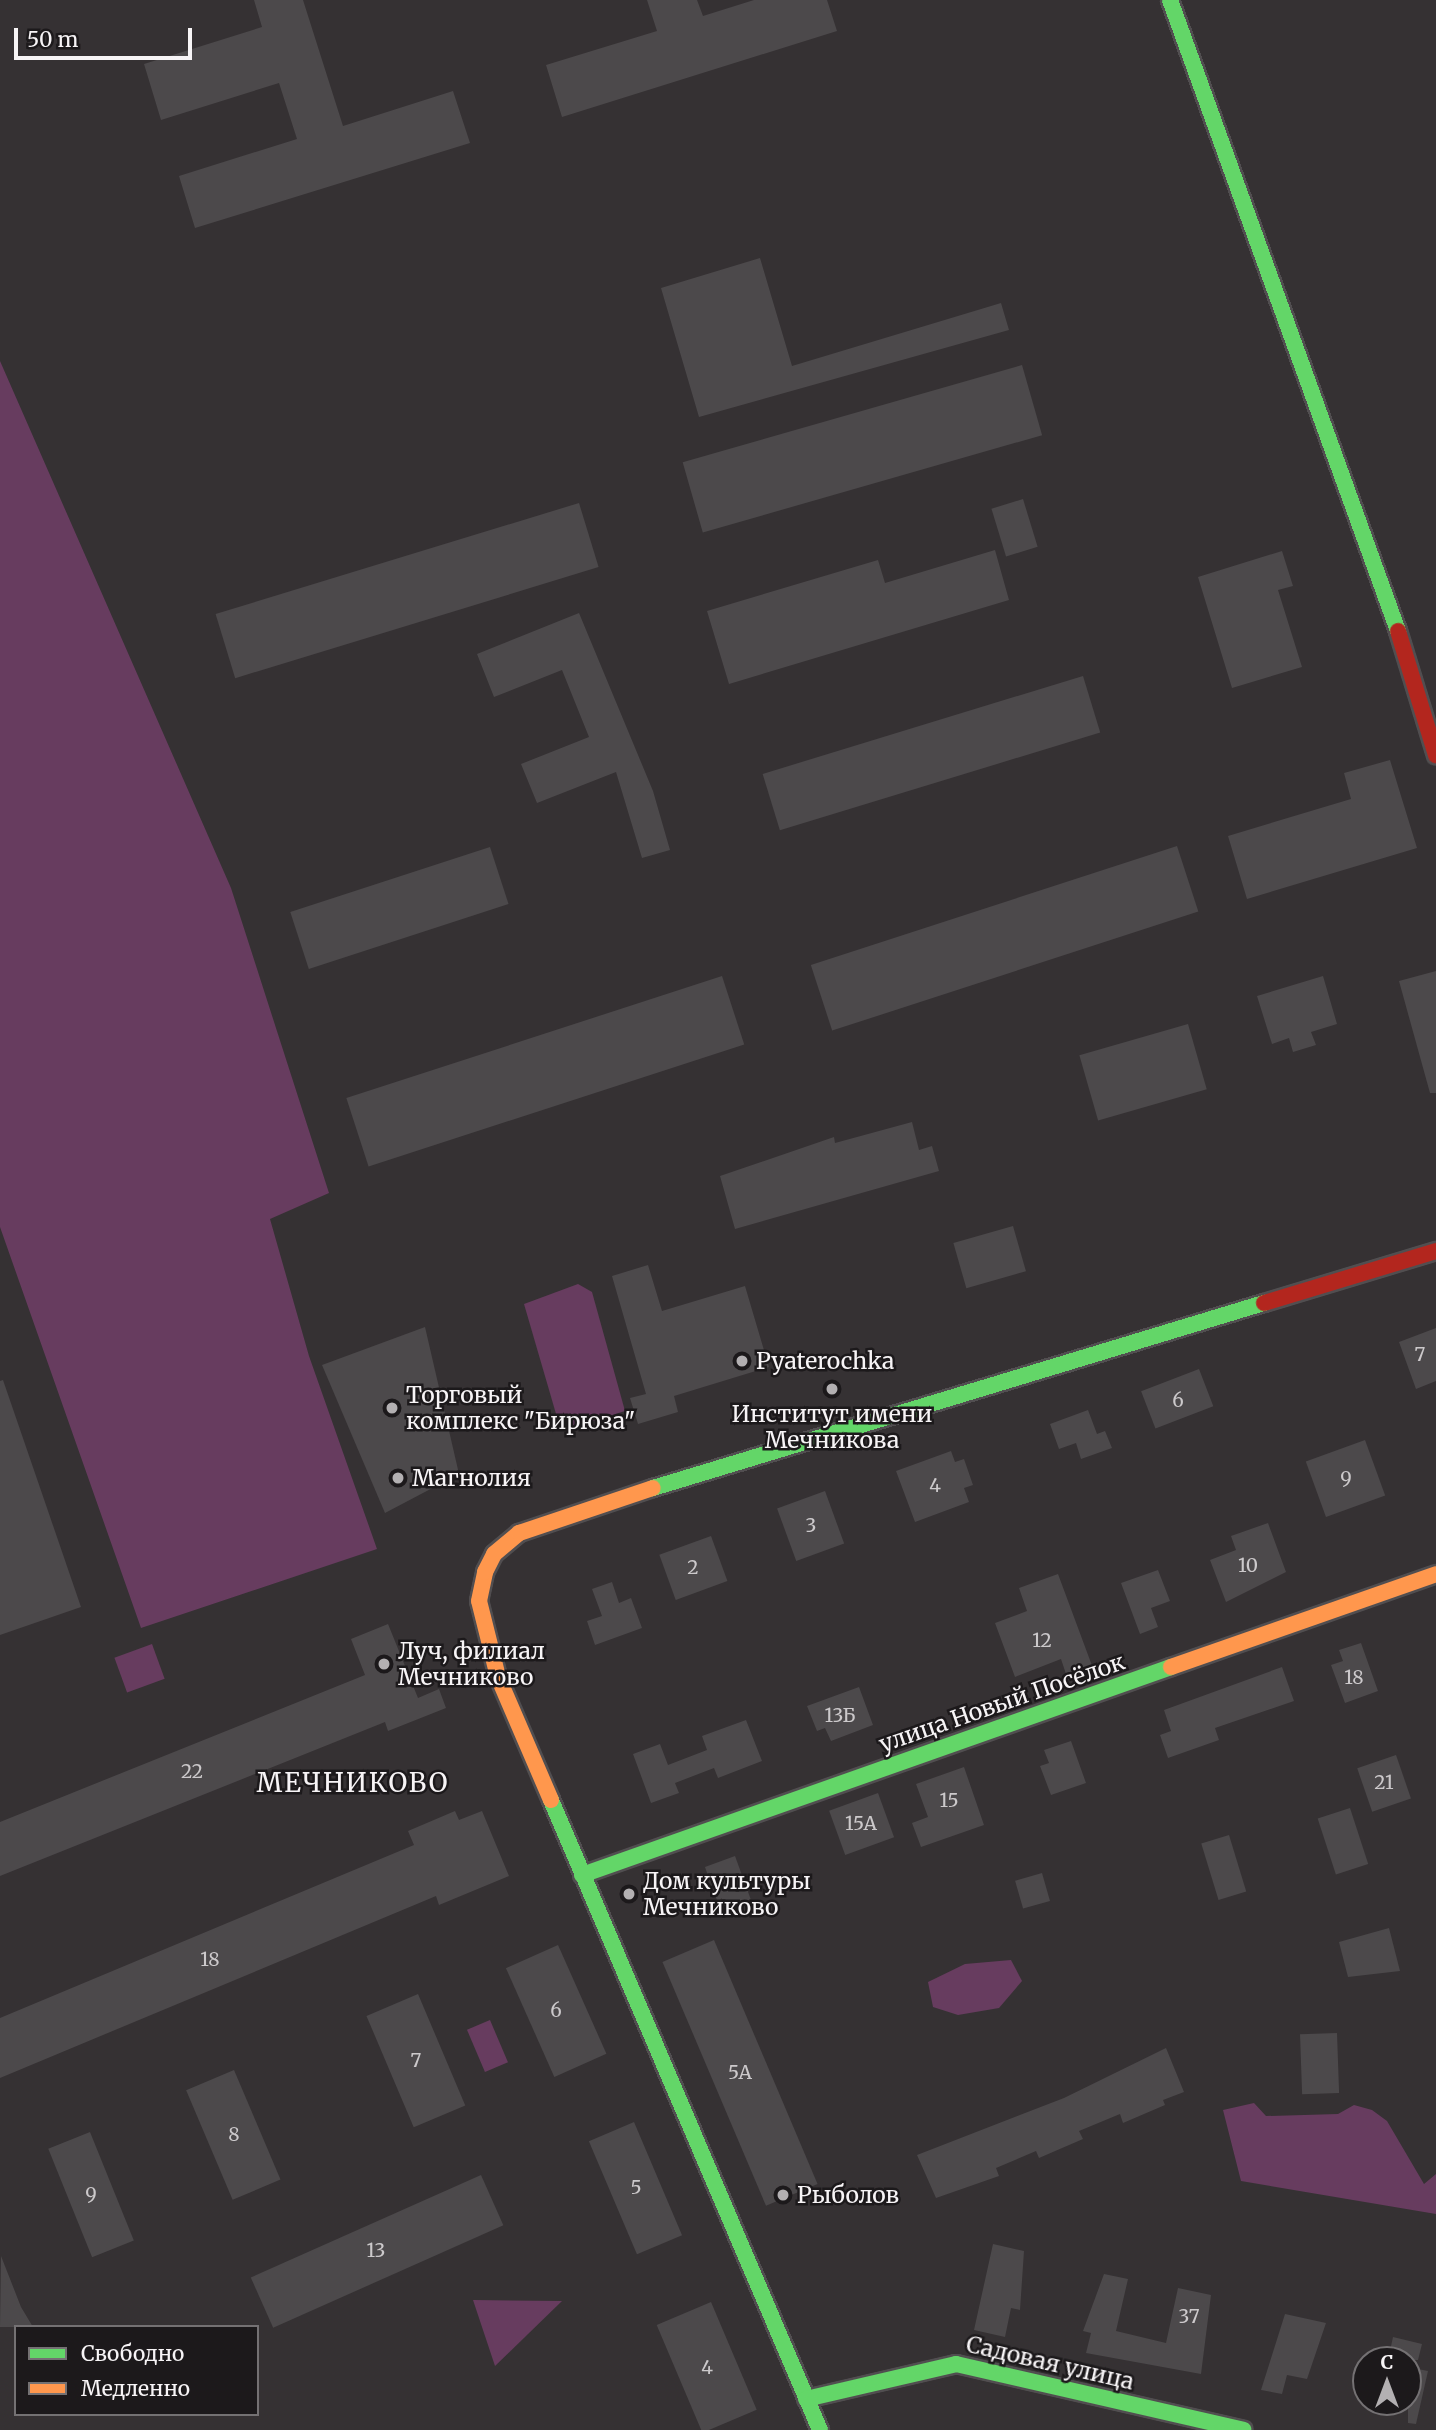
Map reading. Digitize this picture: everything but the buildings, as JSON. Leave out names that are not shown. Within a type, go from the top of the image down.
[{"type":"main road","points":[[1170,0],[1381,575],[1436,755]]},
{"type":"main road","points":[[820,2430],[582,1875],[484,1634],[480,1601],[485,1572],[494,1554],[519,1533],[741,1459],[1436,1251]]},
{"type":"main road","name":"улица Новый Посёлок","points":[[582,1875],[1436,1574]]},
{"type":"main road","name":"Садовая улица","points":[[806,2399],[956,2364],[1244,2430]]},
{"type":"shaded area","points":[[0,361],[231,888],[329,1193],[270,1219],[309,1356],[377,1549],[141,1628],[0,1227]]},
{"type":"shaded area","points":[[578,1284],[592,1292],[625,1411],[561,1431],[524,1304]]},
{"type":"shaded area","points":[[152,1644],[165,1679],[127,1692],[114,1658]]},
{"type":"shaded area","points":[[1011,1960],[1022,1981],[999,2008],[958,2015],[933,2007],[928,1982],[965,1964]]},
{"type":"shaded area","points":[[490,2020],[508,2062],[485,2072],[467,2030]]},
{"type":"shaded area","points":[[1254,2103],[1266,2116],[1338,2114],[1354,2105],[1372,2110],[1387,2121],[1424,2184],[1436,2174],[1436,2214],[1241,2181],[1223,2110]]},
{"type":"shaded area","points":[[473,2300],[562,2301],[495,2366]]},
{"type":"traffic: fast","points":[[1170,0],[1398,631]]},
{"type":"traffic: fast","points":[[653,1488],[1264,1303]]},
{"type":"traffic: fast","points":[[582,1875],[1171,1667]]},
{"type":"traffic: fast","points":[[551,1800],[820,2430]]},
{"type":"traffic: fast","points":[[806,2399],[956,2364],[1244,2430]]},
{"type":"traffic: slow","points":[[551,1800],[498,1677],[479,1601],[485,1572],[494,1554],[519,1533],[653,1488]]},
{"type":"traffic: slow","points":[[1171,1667],[1436,1574]]},
{"type":"traffic: jam","points":[[1398,631],[1436,755]]},
{"type":"traffic: jam","points":[[1264,1303],[1436,1251]]},
{"type":"place","name":"Pyaterochka","points":[[742,1361]]},
{"type":"place","name":"Институт имени Мечникова","points":[[832,1389]]},
{"type":"place","name":"Торговый комплекс \"Бирюза\"","points":[[392,1408]]},
{"type":"place","name":"Магнолия","points":[[398,1478]]},
{"type":"place","name":"Луч, филиал Мечниково","points":[[384,1664]]},
{"type":"place","name":"Дом культуры Мечниково","points":[[629,1894]]},
{"type":"place","name":"Рыболов","points":[[783,2195]]},
{"type":"district","name":"МЕЧНИКОВО","points":[[353,1783]]}]
